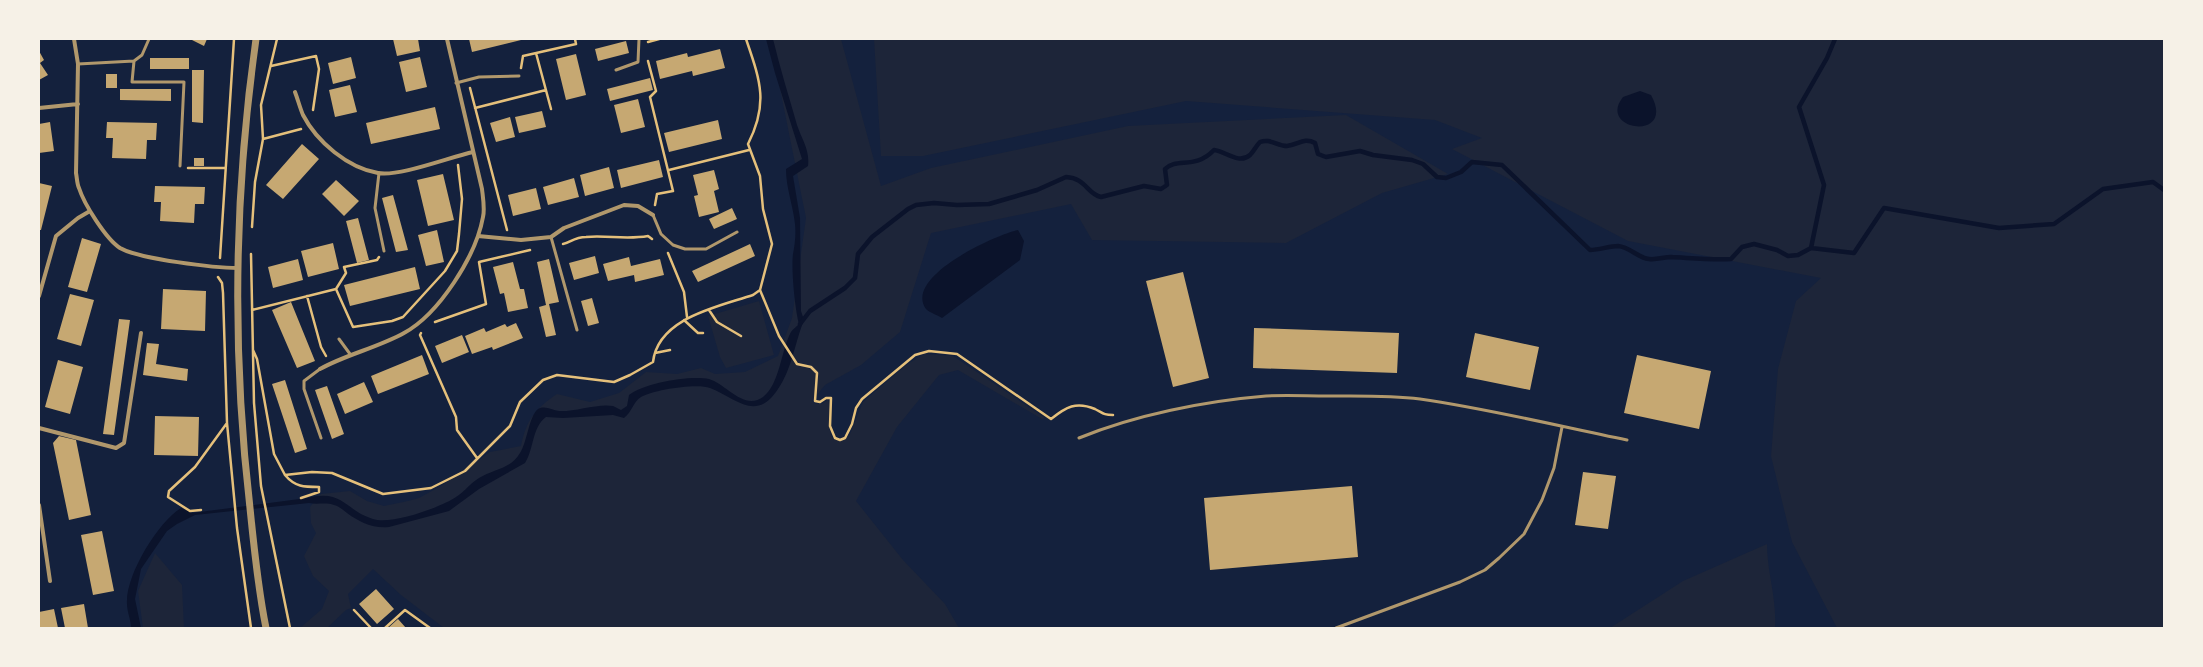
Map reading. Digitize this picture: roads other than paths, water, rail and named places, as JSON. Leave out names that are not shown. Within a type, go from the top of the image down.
[{"type":"street","points":[[74,39],[78,64],[76,173],[78,188],[99,226],[120,248],[146,256],[219,268],[238,268]]},
{"type":"street","points":[[256,39],[243,150],[238,268],[240,397],[245,470],[266,628]]},
{"type":"street","points":[[320,369],[350,354],[405,333],[441,299],[462,271],[478,236],[484,215],[482,190],[447,39]]},
{"type":"street","points":[[295,92],[304,115],[330,148],[344,160],[379,174],[400,171],[473,152]]},
{"type":"street","points":[[39,108],[78,104]]},
{"type":"street","points":[[478,236],[510,240],[550,237],[564,228],[624,205],[638,206],[653,215]]},
{"type":"street","points":[[39,296],[56,236],[78,218],[90,211]]},
{"type":"street","points":[[39,428],[116,448],[124,443],[141,333]]},
{"type":"street","points":[[39,505],[50,581]]},
{"type":"lane","points":[[78,64],[134,61],[142,56],[149,39]]},
{"type":"lane","points":[[616,70],[638,62],[639,39]]},
{"type":"lane","points":[[134,61],[132,82],[184,82],[180,166]]},
{"type":"lane","points":[[456,83],[479,77],[519,76]]},
{"type":"lane","points":[[379,174],[375,208],[384,251]]},
{"type":"lane","points":[[653,215],[661,234],[673,245],[685,249],[706,249],[737,232]]},
{"type":"lane","points":[[550,237],[577,330]]},
{"type":"lane","points":[[339,339],[350,354]]},
{"type":"lane","points":[[320,369],[304,382],[304,389],[321,438]]},
{"type":"lane","points":[[1079,438],[1106,427],[1139,417],[1266,396],[1358,396],[1418,399],[1484,410],[1627,440]]},
{"type":"lane","points":[[1336,628],[1460,582],[1484,570],[1499,558],[1524,534],[1542,500],[1554,468],[1562,427]]},
{"type":"waterway","points":[[1811,248],[1824,185],[1799,107],[1827,58],[1835,39]]},
{"type":"waterway","points":[[800,324],[810,311],[845,288],[855,278],[858,254],[872,237],[908,209],[916,205],[934,203],[957,205],[989,204],[1037,190],[1066,177],[1078,180],[1092,193],[1101,197],[1144,186],[1161,189],[1167,185],[1165,169],[1170,166],[1200,160],[1214,150],[1232,157],[1241,159],[1246,158],[1260,142],[1264,141],[1287,146],[1304,141],[1311,141],[1315,143],[1318,154],[1326,157],[1360,151],[1373,155],[1412,160],[1423,164],[1437,177],[1446,178],[1461,172],[1472,162],[1502,165],[1590,250],[1618,246],[1626,248],[1641,257],[1652,259],[1671,257],[1731,259],[1742,247],[1754,244],[1777,250],[1788,256],[1798,255],[1811,248],[1854,253],[1884,208],[1999,228],[2054,224],[2103,189],[2153,182],[2164,190]]}]
